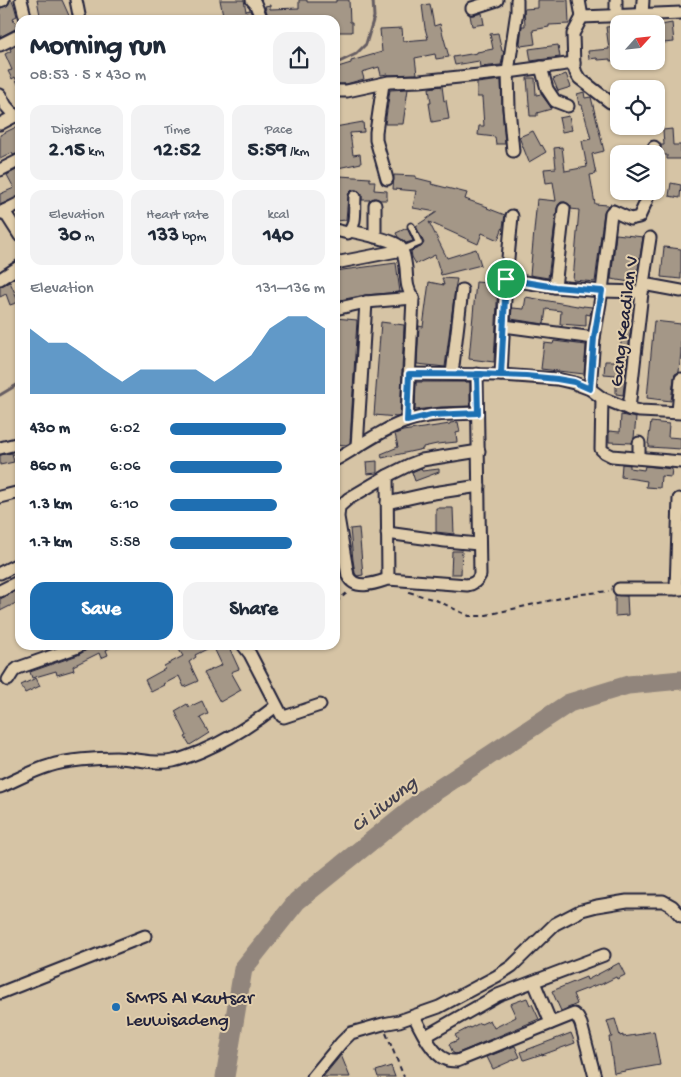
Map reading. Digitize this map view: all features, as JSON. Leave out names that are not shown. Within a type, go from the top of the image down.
[{"type":"street","points":[[22,0],[25,15]]},
{"type":"street","points":[[76,0],[79,15]]},
{"type":"street","points":[[252,0],[260,15]]},
{"type":"street","points":[[472,8],[497,0]]},
{"type":"street","points":[[513,151],[508,72],[517,0]]},
{"type":"street","points":[[579,0],[582,17],[573,34],[576,73],[579,78],[610,102]]},
{"type":"street","points":[[616,0],[616,15]]},
{"type":"street","points":[[643,0],[642,15],[681,13]]},
{"type":"street","points":[[582,17],[610,16]]},
{"type":"street","points":[[0,46],[15,38]]},
{"type":"street","points":[[340,91],[401,81],[420,81],[508,72],[574,63]]},
{"type":"street","points":[[541,67],[548,90],[555,101],[568,106]]},
{"type":"street","points":[[383,84],[376,140],[387,179]]},
{"type":"street","points":[[0,96],[6,106],[15,114]]},
{"type":"street","points":[[0,124],[15,117]]},
{"type":"street","points":[[0,170],[15,162]]},
{"type":"street","points":[[350,231],[353,225],[355,197]]},
{"type":"street","points":[[590,389],[594,338],[602,291],[611,213],[613,211],[630,219],[639,217],[647,200]]},
{"type":"street","points":[[374,237],[375,205]]},
{"type":"street","points":[[15,206],[2,212],[15,229]]},
{"type":"street","points":[[555,287],[564,209]]},
{"type":"street","points":[[501,375],[506,279],[512,218]]},
{"type":"street","points":[[340,231],[348,233],[350,231],[374,237],[398,245],[402,250],[406,265],[408,290],[413,298],[407,421]]},
{"type":"street","name":"Gang Keadilan V","points":[[630,409],[650,238]]},
{"type":"street","points":[[340,262],[402,250]]},
{"type":"street","points":[[0,279],[15,269]]},
{"type":"street","points":[[506,279],[555,287],[602,291],[643,288],[681,292]]},
{"type":"street","points":[[452,374],[462,290]]},
{"type":"street","points":[[340,308],[366,302],[413,298]]},
{"type":"street","points":[[356,447],[366,302]]},
{"type":"street","points":[[504,326],[594,338]]},
{"type":"street","points":[[409,374],[477,374],[557,379],[574,382],[590,389],[602,398],[630,409],[648,412],[679,412],[681,379]]},
{"type":"street","points":[[340,529],[348,576],[354,584],[359,585],[388,579],[467,585],[472,584],[478,579],[480,575],[477,374]]},
{"type":"street","points":[[602,398],[601,449],[612,456],[681,462]]},
{"type":"street","points":[[340,457],[388,429],[407,421],[431,415],[478,413]]},
{"type":"street","points":[[638,458],[639,443]]},
{"type":"street","points":[[0,448],[15,444]]},
{"type":"street","points":[[340,505],[387,476],[409,465],[422,460],[478,451]]},
{"type":"street","points":[[387,476],[388,579]]},
{"type":"street","points":[[387,503],[426,494],[479,486]]},
{"type":"street","points":[[0,497],[15,493]]},
{"type":"street","points":[[618,589],[679,589],[679,499]]},
{"type":"street","points":[[387,533],[479,544]]},
{"type":"street","points":[[0,573],[15,566]]},
{"type":"street","points":[[0,591],[15,584]]},
{"type":"street","points":[[4,682],[18,668],[68,650]]},
{"type":"street","points":[[247,650],[282,716],[284,717],[320,704]]},
{"type":"street","points":[[0,787],[38,770],[60,763],[118,758],[151,762],[171,762],[212,746],[256,722],[276,706]]},
{"type":"street","points":[[313,1077],[351,1033],[383,1024],[399,1022],[439,1007],[512,966],[555,924],[582,910],[627,901],[663,901],[672,906],[681,916]]},
{"type":"street","points":[[0,993],[145,936]]},
{"type":"street","points":[[426,1036],[498,995],[604,955]]},
{"type":"street","points":[[534,982],[551,1023]]},
{"type":"street","points":[[414,1016],[432,1048],[445,1060],[457,1061],[573,1014],[581,1024],[595,1077]]},
{"type":"lane","points":[[402,250],[419,243],[411,226]]},
{"type":"path","points":[[340,599],[354,584]]},
{"type":"path","points":[[403,590],[438,601],[469,616],[482,616],[574,595],[618,589]]},
{"type":"path","points":[[383,1024],[404,1077]]},
{"type":"building","points":[[10,0],[12,0],[17,15],[13,18],[15,29],[0,37],[0,8],[8,5]]},
{"type":"building","points":[[37,0],[62,0],[69,15],[40,15]]},
{"type":"building","points":[[220,0],[244,0],[246,11],[250,10],[252,15],[223,15]]},
{"type":"building","points":[[299,0],[307,0],[307,2],[336,2],[336,0],[349,0],[352,32],[340,32],[340,15],[268,15],[265,6],[270,5],[270,9],[299,8]]},
{"type":"building","points":[[538,0],[568,0],[569,24],[549,25],[549,27],[533,30],[535,44],[521,46],[522,26],[525,26],[524,9],[538,8]]},
{"type":"building","points":[[430,4],[434,26],[440,24],[449,57],[436,59],[435,54],[415,58],[417,74],[381,75],[379,67],[362,72],[364,79],[340,84],[340,66],[351,63],[351,61],[382,52],[380,29],[402,28],[403,41],[428,39],[422,5]]},
{"type":"building","points":[[482,13],[484,24],[472,26],[470,15]]},
{"type":"building","points":[[672,23],[674,42],[665,43],[665,24]]},
{"type":"building","points":[[606,27],[610,27],[610,59],[589,59],[588,51],[609,49]]},
{"type":"building","points":[[498,33],[502,51],[504,51],[501,65],[480,67],[479,61],[455,65],[453,57],[493,49],[490,34]]},
{"type":"building","points":[[558,45],[560,57],[531,61],[529,49]]},
{"type":"building","points":[[15,46],[15,77],[12,79],[8,71],[12,70],[5,54],[11,51],[10,49]]},
{"type":"building","points":[[566,74],[571,87],[558,91],[553,79]]},
{"type":"building","points":[[527,78],[535,78],[536,95],[541,94],[551,109],[537,113],[537,116],[530,116]]},
{"type":"building","points":[[501,80],[505,144],[496,144],[495,137],[478,135],[479,126],[484,126],[482,97],[477,97],[477,83]]},
{"type":"building","points":[[442,86],[449,119],[432,122],[429,88]]},
{"type":"building","points":[[408,89],[403,124],[385,124],[390,90]]},
{"type":"building","points":[[584,92],[585,98],[591,97],[604,151],[592,154],[596,174],[590,175],[595,204],[608,205],[604,212],[595,282],[573,280],[579,210],[571,209],[571,206],[565,202],[561,202],[557,208],[548,278],[530,275],[537,199],[556,201],[553,182],[546,183],[544,169],[556,168],[554,148],[562,147],[565,171],[587,167],[582,141],[591,139],[582,105],[579,105],[577,94]]},
{"type":"building","points":[[569,116],[572,130],[562,132],[559,118]]},
{"type":"building","points":[[363,122],[364,132],[350,133],[353,155],[360,154],[361,163],[340,168],[340,126]]},
{"type":"building","points":[[15,128],[15,154],[12,153],[0,159],[0,135]]},
{"type":"building","points":[[672,129],[673,145],[681,145],[681,159],[667,159],[664,145],[665,130]]},
{"type":"building","points":[[533,131],[546,152],[529,162],[519,137]]},
{"type":"building","points":[[15,171],[15,198],[0,205],[0,194],[14,188],[7,175]]},
{"type":"building","points":[[394,175],[416,176],[416,178],[432,182],[431,184],[467,193],[465,199],[505,215],[498,240],[482,233],[478,244],[429,222],[447,258],[476,249],[481,265],[441,275],[435,255],[416,264],[411,251],[421,247],[424,243],[416,226],[437,212],[413,208],[416,191],[393,189]]},
{"type":"building","points":[[340,176],[370,178],[370,181],[375,181],[374,190],[387,191],[387,200],[375,198],[362,200],[362,194],[359,191],[352,190],[348,196],[346,220],[340,221]]},
{"type":"building","points":[[671,183],[681,185],[680,198],[669,196]]},
{"type":"building","points":[[407,228],[413,241],[406,243],[396,233]]},
{"type":"building","points":[[616,234],[643,237],[636,283],[611,279]]},
{"type":"building","points":[[664,247],[681,249],[681,279],[661,277]]},
{"type":"building","points":[[396,263],[400,292],[365,295],[340,300],[340,270]]},
{"type":"building","points":[[442,278],[457,279],[445,367],[417,364],[419,326],[423,327],[429,282],[444,285]]},
{"type":"building","points":[[10,282],[15,293],[15,303],[10,305],[6,294],[0,297],[0,286]]},
{"type":"building","points":[[476,282],[498,284],[494,362],[469,359]]},
{"type":"building","points":[[526,297],[592,307],[590,315],[586,314],[586,326],[560,324],[561,311],[546,309],[544,324],[511,319],[512,308],[524,309]]},
{"type":"building","points":[[340,318],[357,320],[350,443],[340,444]]},
{"type":"building","points":[[654,321],[681,324],[679,372],[675,374],[671,401],[647,398]]},
{"type":"building","points":[[381,322],[404,325],[400,416],[397,417],[374,415]]},
{"type":"building","points":[[623,325],[631,326],[623,395],[616,394],[616,375],[604,374],[605,361],[619,361]]},
{"type":"building","points":[[554,341],[586,345],[584,374],[541,369],[544,343],[553,344]]},
{"type":"building","points":[[416,382],[470,382],[470,406],[415,410]]},
{"type":"building","points":[[621,415],[636,418],[632,443],[609,442],[609,431],[620,432]]},
{"type":"building","points":[[458,422],[460,432],[456,433],[457,442],[437,444],[382,458],[381,454],[398,447],[395,434]]},
{"type":"building","points":[[651,422],[669,424],[668,437],[681,438],[681,449],[649,447]]},
{"type":"building","points":[[12,453],[14,462],[0,465],[0,455]]},
{"type":"building","points":[[377,461],[377,473],[367,474],[366,462]]},
{"type":"building","points":[[622,464],[630,465],[630,468],[644,470],[645,466],[672,469],[671,477],[661,476],[660,488],[646,487],[647,481],[621,477]]},
{"type":"building","points":[[421,468],[422,471],[439,469],[439,472],[415,481],[412,472]]},
{"type":"building","points":[[436,508],[453,508],[454,534],[436,532]]},
{"type":"building","points":[[359,528],[363,575],[357,576],[353,560],[350,529]]},
{"type":"building","points":[[452,551],[462,551],[461,574],[451,574]]},
{"type":"building","points":[[15,592],[15,604],[0,611],[0,599]]},
{"type":"building","points":[[615,595],[627,596],[628,615],[615,616]]},
{"type":"building","points":[[86,650],[106,650],[108,655],[101,658],[99,653],[73,666],[74,670],[57,675],[56,671],[32,678],[30,672],[78,655]]},
{"type":"building","points":[[179,650],[205,650],[195,655],[196,657],[189,662],[198,681],[184,687],[179,676],[151,692],[145,680],[165,669],[164,666],[183,656]]},
{"type":"building","points":[[215,650],[230,650],[239,669],[231,672],[241,690],[220,702],[204,673],[222,665]]},
{"type":"building","points":[[36,678],[40,686],[25,693],[21,685]]},
{"type":"building","points":[[202,701],[208,714],[200,718],[209,733],[190,745],[175,711],[187,704],[189,707]]},
{"type":"building","points":[[619,963],[625,975],[573,994],[577,1004],[561,1011],[552,991],[586,977],[587,980]]},
{"type":"building","points":[[527,998],[539,1019],[456,1054],[453,1053],[449,1044],[458,1040],[455,1035],[490,1020],[494,1028],[516,1017],[510,1004]]},
{"type":"building","points":[[615,1019],[620,1036],[623,1035],[623,1037],[654,1031],[660,1065],[614,1073],[609,1037],[612,1037],[607,1021]]},
{"type":"building","points":[[571,1033],[575,1043],[524,1060],[521,1052]]},
{"type":"building","points":[[515,1046],[520,1057],[493,1069],[487,1057]]},
{"type":"building","points":[[341,1055],[350,1077],[323,1077]]},
{"type":"building","points":[[391,1066],[395,1077],[378,1077],[376,1071]]},
{"type":"waterway","points":[[340,62],[356,54],[366,44],[374,17],[373,0]]},
{"type":"waterway","points":[[0,395],[15,386]]},
{"type":"waterway","name":"Ci Liwung","points":[[225,1077],[243,969],[297,901],[422,800],[569,703],[628,685],[681,680]]},
{"type":"place","name":"SMPS Al Kautsar Leuwisadeng","points":[[116,1007]]},
{"type":"route","points":[[506,279],[501,375],[477,374],[409,374],[407,421],[431,415],[478,413],[477,374],[557,379],[574,382],[590,389],[594,338],[602,291],[555,287],[506,279]]}]
